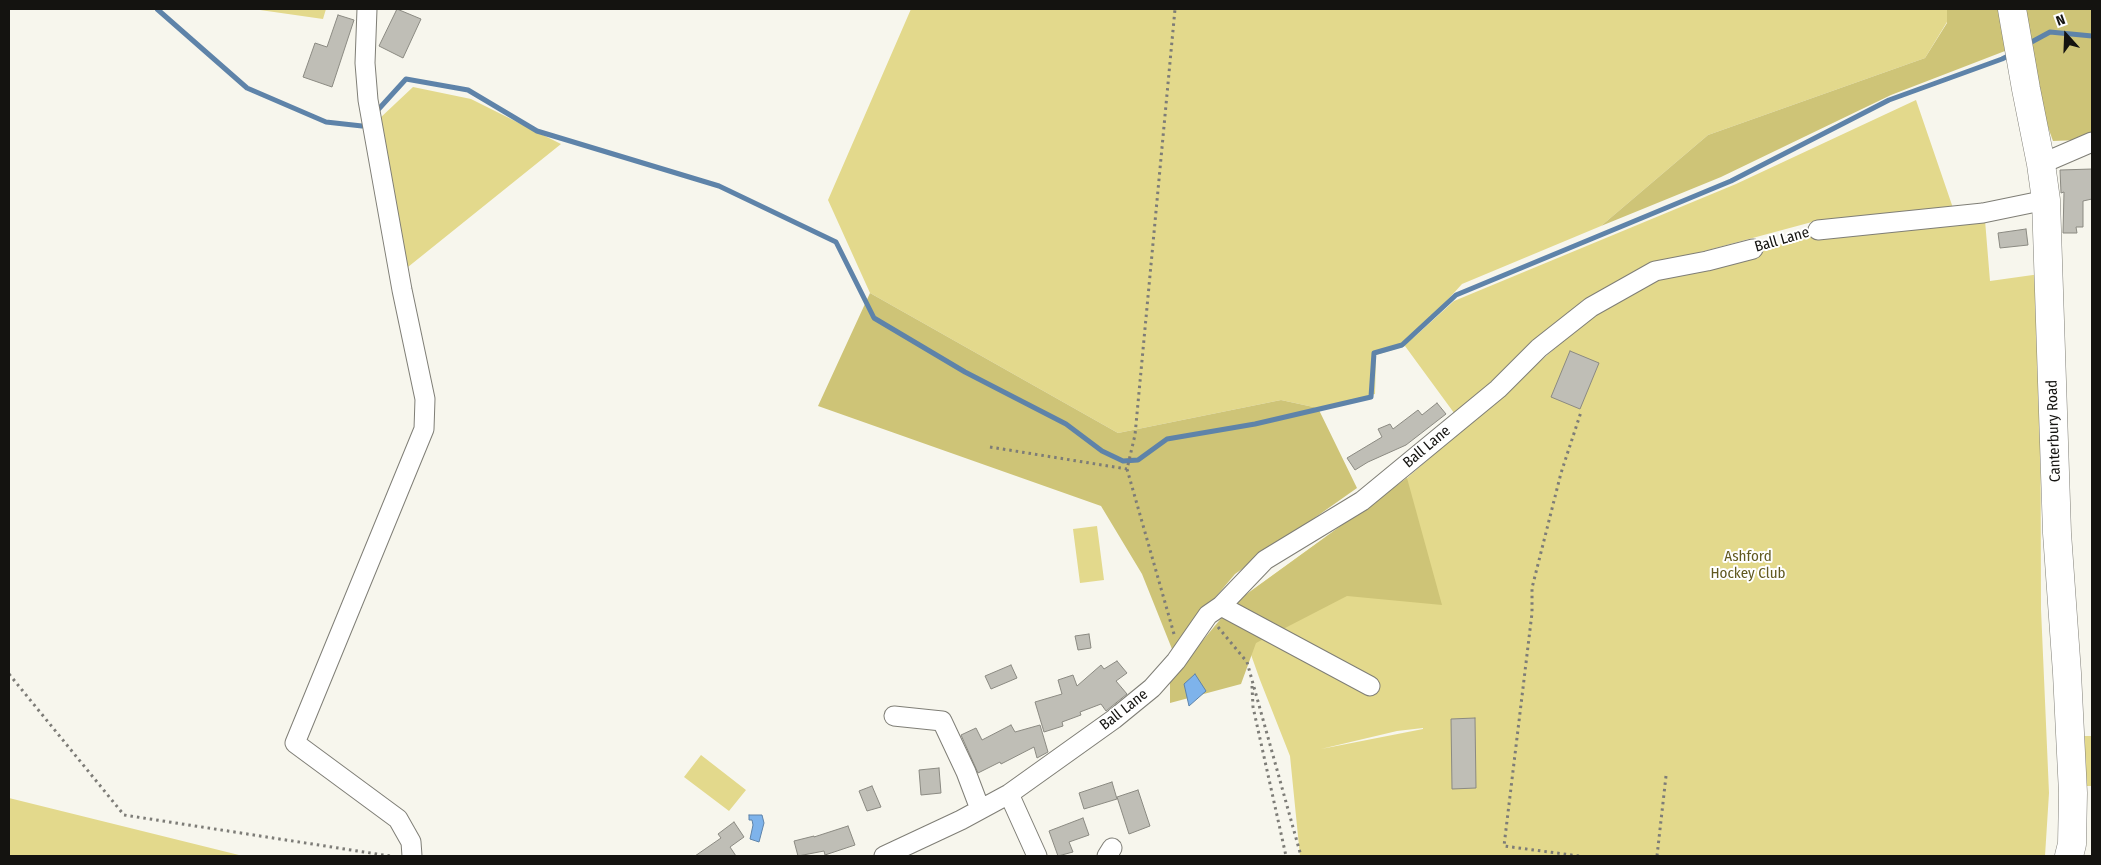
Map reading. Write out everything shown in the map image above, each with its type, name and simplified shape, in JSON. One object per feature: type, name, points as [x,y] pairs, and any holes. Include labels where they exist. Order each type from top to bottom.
[{"type":"highway","name":"Canterbury Road","points":[[2012,9],[2046,200],[2057,533],[2073,793],[2072,844],[2069,856]]},
{"type":"street","points":[[367,9],[365,63],[368,100],[402,290],[425,400],[424,429],[294,743],[398,819],[411,842],[412,856]]},
{"type":"street","points":[[2041,164],[2092,142]]},
{"type":"street","name":"Ball Lane","points":[[1818,230],[1983,213],[2046,200]]},
{"type":"street","name":"Ball Lane","points":[[884,856],[1009,794],[1114,719],[1152,688],[1215,611],[1265,560],[1362,502],[1498,389],[1539,348],[1590,307],[1655,271],[1707,261],[1753,249]]},
{"type":"street","points":[[1215,611],[1370,686]]},
{"type":"street","points":[[894,716],[942,720],[966,772],[980,809]]},
{"type":"street","points":[[1009,794],[1037,856]]},
{"type":"path","points":[[1175,9],[1136,425],[1128,468],[1180,654]]},
{"type":"path","name":"Ball Lane","points":[[1753,249],[1784,238],[1818,230]]},
{"type":"path","points":[[1579,856],[1504,846],[1532,612],[1532,588],[1561,473],[1581,412]]},
{"type":"path","points":[[990,447],[1128,468]]},
{"type":"path","points":[[1215,611],[1247,662],[1302,856]]},
{"type":"path","points":[[9,674],[124,815],[390,856]]},
{"type":"path","points":[[1252,681],[1252,707],[1286,856]]},
{"type":"path","points":[[1657,856],[1666,776]]},
{"type":"green space","points":[[253,9],[326,9],[323,19]]},
{"type":"green space","points":[[911,9],[1947,9],[1947,22],[1925,58],[1708,135],[1601,226],[1462,284],[1411,340],[1454,301],[1736,184],[1916,100],[1953,208],[1812,222],[1656,264],[1582,301],[1457,417],[1405,346],[1376,355],[1375,394],[1318,408],[1281,400],[1118,433],[870,293],[828,200]]},
{"type":"green space","points":[[413,87],[471,99],[561,144],[403,271],[379,119]]},
{"type":"green space","name":"Ashford Hockey Club","points":[[1985,220],[1990,281],[2040,274],[2041,609],[2049,793],[2045,856],[1300,856],[1290,756],[1233,604],[1407,478],[1585,322],[1653,280],[1810,236]],"holes":[[[1423,729],[1321,749],[1397,731]]]},
{"type":"green space","points":[[1097,526],[1104,580],[1080,583],[1073,529]]},
{"type":"green space","points":[[2082,736],[2092,736],[2092,786],[2084,786]]},
{"type":"green space","points":[[701,755],[746,790],[729,811],[684,777]]},
{"type":"green space","points":[[9,798],[243,856],[9,856]]},
{"type":"shaded area","points":[[1947,9],[2000,9],[2005,51],[1891,95],[1721,177],[1601,226],[1708,135],[1925,58],[1947,23]]},
{"type":"shaded area","points":[[2025,9],[2092,9],[2092,135],[2079,140],[2053,141],[2029,74]]},
{"type":"shaded area","points":[[870,293],[1118,433],[1281,400],[1318,408],[1357,488],[1235,574],[1172,649],[1142,574],[1101,506],[818,406]]},
{"type":"shaded area","points":[[1407,478],[1442,605],[1347,596],[1256,643],[1241,684],[1170,703],[1170,680],[1233,604]]},
{"type":"water","points":[[1195,674],[1206,691],[1189,706],[1184,684]]},
{"type":"water","points":[[749,815],[762,815],[764,823],[759,842],[750,839],[753,825],[752,820],[749,820]]},
{"type":"building","points":[[397,9],[421,19],[403,58],[379,46]]},
{"type":"building","points":[[338,15],[354,20],[332,87],[303,77],[315,43],[327,47]]},
{"type":"building","points":[[2092,169],[2092,199],[2083,201],[2083,227],[2076,227],[2077,233],[2063,233],[2064,192],[2061,193],[2060,170]]},
{"type":"building","points":[[2026,229],[2028,245],[2000,248],[1998,233]]},
{"type":"building","points":[[1570,351],[1599,363],[1580,409],[1551,397]]},
{"type":"building","points":[[1437,403],[1446,414],[1406,445],[1355,470],[1347,458],[1382,437],[1378,429],[1390,424],[1393,429],[1418,410],[1422,415]]},
{"type":"building","points":[[1089,634],[1091,648],[1078,650],[1075,636]]},
{"type":"building","points":[[1117,661],[1127,673],[1116,681],[1127,694],[1106,711],[1101,704],[1080,712],[1081,715],[1062,722],[1063,726],[1044,732],[1035,702],[1062,694],[1058,680],[1073,675],[1077,686],[1101,665],[1104,669]]},
{"type":"building","points":[[1011,665],[1017,678],[991,689],[985,676]]},
{"type":"building","points":[[1475,718],[1476,788],[1452,789],[1451,719]]},
{"type":"building","points":[[1011,725],[1015,732],[1040,725],[1048,752],[1037,758],[1034,747],[1001,764],[1000,762],[978,773],[961,735],[976,728],[982,740]]},
{"type":"building","points":[[939,768],[941,793],[921,795],[919,770]]},
{"type":"building","points":[[1112,782],[1117,799],[1084,809],[1079,793]]},
{"type":"building","points":[[872,786],[881,807],[867,811],[859,791]]},
{"type":"building","points":[[1138,790],[1150,826],[1129,834],[1117,797]]},
{"type":"building","points":[[1083,818],[1089,835],[1069,842],[1073,852],[1058,856],[1049,831]]},
{"type":"building","points":[[734,822],[744,837],[730,847],[736,856],[695,856],[721,838],[718,834]]},
{"type":"building","points":[[848,826],[855,845],[825,855],[824,851],[798,856],[794,841]]},
{"type":"waterway","points":[[157,9],[247,88],[326,122],[362,126]]},
{"type":"waterway","points":[[2026,45],[2050,32],[2092,36]]},
{"type":"waterway","points":[[376,112],[406,79],[468,90],[537,131],[719,186],[836,242],[874,318],[965,372],[1066,424],[1102,451],[1123,461],[1138,460],[1167,439],[1255,424],[1371,397],[1374,353],[1402,345],[1456,295],[1731,181],[1889,100],[2010,55]]}]
